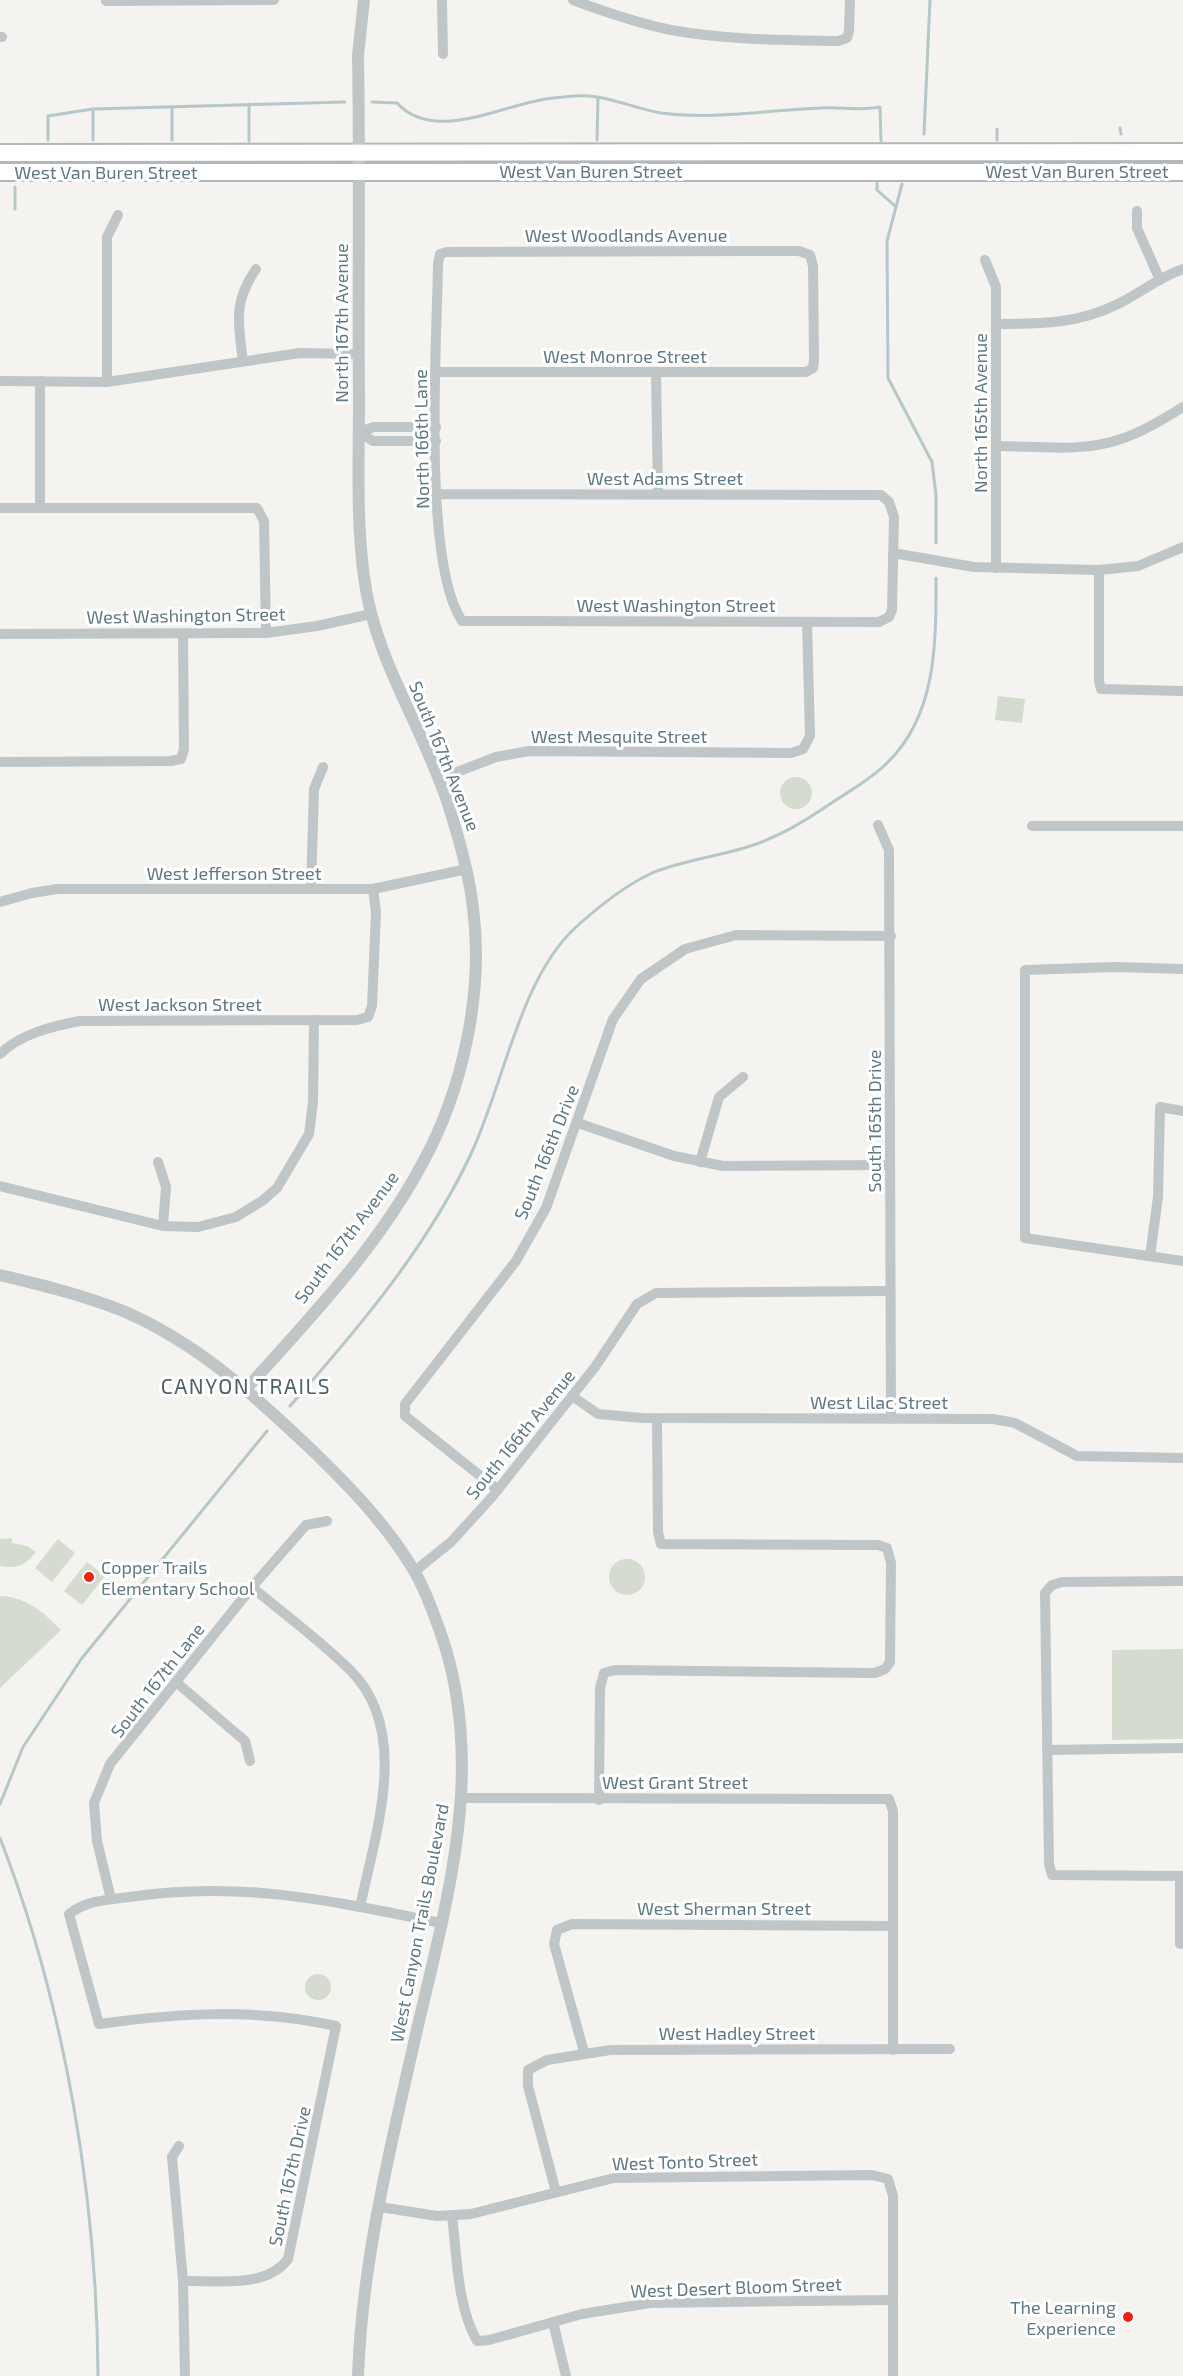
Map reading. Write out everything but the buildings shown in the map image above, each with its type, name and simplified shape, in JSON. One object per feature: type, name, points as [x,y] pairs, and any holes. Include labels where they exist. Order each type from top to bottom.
[{"type":"main road","points":[[879,171],[913,163],[965,162],[972,152]]},
{"type":"main road","name":"West Van Buren Street","points":[[0,153],[1183,152]]},
{"type":"main road","name":"West Van Buren Street","points":[[0,172],[1183,172]]},
{"type":"street","points":[[106,1],[274,0]]},
{"type":"street","name":"North 167th Avenue","points":[[364,0],[358,55],[360,533],[364,578],[380,645]]},
{"type":"street","points":[[442,0],[443,54]]},
{"type":"street","points":[[573,0],[618,16],[671,30],[750,39],[838,41],[847,38],[850,0]]},
{"type":"street","points":[[1137,211],[1137,228],[1160,280]]},
{"type":"street","points":[[107,382],[107,237],[118,215]]},
{"type":"street","name":"West Woodlands Avenue","points":[[440,254],[447,252],[799,251],[810,255],[813,266],[813,368]]},
{"type":"street","name":"North 166th Lane","points":[[440,254],[436,372],[439,536],[453,608],[462,621]]},
{"type":"street","name":"North 165th Avenue","points":[[985,260],[996,286],[996,568]]},
{"type":"street","points":[[243,361],[238,304],[246,283],[256,269]]},
{"type":"street","points":[[996,324],[1051,324],[1076,320],[1110,308],[1183,269]]},
{"type":"street","points":[[0,381],[107,382],[316,352],[358,354]]},
{"type":"street","name":"West Monroe Street","points":[[436,372],[806,372],[813,368]]},
{"type":"street","points":[[656,372],[658,494]]},
{"type":"street","points":[[40,381],[40,507]]},
{"type":"street","points":[[996,446],[1075,447],[1102,444],[1137,433],[1183,407]]},
{"type":"street","points":[[359,432],[374,427],[436,427]]},
{"type":"street","points":[[359,432],[373,441],[436,441]]},
{"type":"street","name":"West Adams Street","points":[[437,494],[882,495],[890,502],[894,517],[893,553]]},
{"type":"street","points":[[0,508],[257,508],[264,521],[266,633]]},
{"type":"street","points":[[893,553],[996,568],[1099,570],[1138,566],[1183,548]]},
{"type":"street","name":"West Washington Street","points":[[462,621],[879,622],[889,617],[892,610],[893,553]]},
{"type":"street","points":[[1099,570],[1099,681],[1101,689],[1183,691]]},
{"type":"street","name":"West Washington Street","points":[[0,634],[266,633],[317,627],[371,614]]},
{"type":"street","name":"West Mesquite Street","points":[[439,779],[495,757],[530,751],[791,753],[803,749],[810,736],[807,622]]},
{"type":"street","points":[[0,762],[171,761],[181,759],[184,749],[183,634]]},
{"type":"street","name":"South 167th Avenue","points":[[246,1389],[356,1260],[405,1193],[424,1161],[454,1087],[470,1017],[475,947],[474,911],[467,869],[439,779],[380,645]]},
{"type":"street","points":[[311,889],[314,789],[323,767]]},
{"type":"street","name":"South 165th Drive","points":[[878,825],[889,850],[891,936],[891,1419]]},
{"type":"street","points":[[1032,826],[1183,826]]},
{"type":"street","name":"West Jefferson Street","points":[[0,902],[32,892],[57,889],[373,889],[467,869]]},
{"type":"street","name":"West Jackson Street","points":[[0,1054],[7,1047],[51,1027],[81,1021],[357,1020],[368,1017],[372,1006],[376,912],[373,889]]},
{"type":"street","name":"South 166th Drive","points":[[498,1490],[405,1416],[405,1404],[516,1261],[546,1208],[613,1019],[641,979],[685,949],[736,935],[891,936]]},
{"type":"street","points":[[1183,969],[1115,967],[1025,970],[1025,1238],[1183,1261]]},
{"type":"street","points":[[0,1186],[162,1226],[198,1227],[236,1217],[262,1202],[277,1188],[309,1134],[313,1102],[314,1020]]},
{"type":"street","points":[[700,1162],[719,1097],[743,1077]]},
{"type":"street","points":[[1150,1256],[1158,1197],[1160,1107],[1183,1111]]},
{"type":"street","points":[[578,1123],[674,1156],[723,1166],[890,1165]]},
{"type":"street","points":[[158,1162],[166,1187],[162,1226]]},
{"type":"street","name":"West Canyon Trails Boulevard","points":[[0,1275],[91,1299],[125,1312],[185,1343],[246,1389],[356,1493],[415,1571],[447,1652],[464,1747],[459,1834],[369,2252],[363,2298],[358,2376]]},
{"type":"street","name":"South 166th Avenue","points":[[415,1571],[452,1542],[498,1490],[595,1367],[637,1304],[656,1293],[890,1291]]},
{"type":"street","name":"West Lilac Street","points":[[572,1396],[598,1414],[657,1419],[993,1419],[1015,1423],[1077,1456],[1183,1458]]},
{"type":"street","points":[[599,1800],[600,1688],[603,1673],[615,1670],[875,1672],[885,1669],[890,1662],[891,1563],[887,1548],[878,1545],[661,1544],[658,1532],[657,1419]]},
{"type":"street","name":"South 167th Lane","points":[[111,1899],[97,1841],[94,1803],[110,1764],[252,1587],[306,1525],[327,1521]]},
{"type":"street","points":[[1180,1944],[1181,1876],[1052,1875],[1048,1864],[1045,1593],[1052,1585],[1062,1582],[1183,1581]]},
{"type":"street","points":[[252,1587],[351,1671],[375,1711],[385,1752],[385,1785],[360,1907]]},
{"type":"street","points":[[176,1682],[245,1741],[250,1761]]},
{"type":"street","points":[[1047,1750],[1183,1749]]},
{"type":"street","name":"West Grant Street","points":[[462,1798],[888,1799],[893,1811],[892,1926]]},
{"type":"street","points":[[111,1899],[195,1890],[244,1890],[309,1896],[441,1923]]},
{"type":"street","name":"South 167th Drive","points":[[111,1899],[83,1903],[69,1914],[99,2024],[166,2015],[238,2013],[304,2019],[336,2026],[288,2259],[280,2270],[264,2278],[183,2281]]},
{"type":"street","name":"West Sherman Street","points":[[584,2052],[554,1944],[557,1930],[572,1924],[892,1926]]},
{"type":"street","points":[[892,1926],[893,2050]]},
{"type":"street","name":"West Hadley Street","points":[[556,2192],[528,2086],[528,2070],[547,2060],[584,2052],[610,2050],[950,2049]]},
{"type":"street","points":[[179,2146],[172,2157],[183,2281],[185,2376]]},
{"type":"street","name":"West Tonto Street","points":[[380,2207],[416,2214],[452,2216],[500,2209],[614,2178],[872,2175],[888,2179],[893,2196],[892,2300]]},
{"type":"street","name":"West Desert Bloom Street","points":[[452,2216],[462,2292],[472,2331],[477,2341],[489,2340],[553,2322],[650,2302],[892,2300]]},
{"type":"street","points":[[892,2300],[893,2376]]},
{"type":"street","points":[[553,2322],[566,2376]]},
{"type":"shaded area","points":[[998,696],[1025,699],[1022,723],[995,720]]},
{"type":"shaded area","points":[[796,777],[807,782],[812,793],[807,804],[796,809],[785,804],[780,793],[785,782]]},
{"type":"shaded area","points":[[12,1538],[12,1543],[27,1546],[36,1552],[21,1565],[0,1566],[0,1539]]},
{"type":"shaded area","points":[[58,1539],[75,1553],[52,1582],[35,1568]]},
{"type":"shaded area","points":[[627,1559],[640,1564],[645,1577],[640,1590],[627,1595],[614,1590],[609,1577],[614,1564]]},
{"type":"shaded area","points":[[87,1562],[105,1576],[82,1605],[64,1591]]},
{"type":"shaded area","points":[[0,1596],[26,1602],[61,1630],[0,1688]]},
{"type":"shaded area","points":[[1183,1649],[1183,1739],[1112,1740],[1112,1650]]},
{"type":"shaded area","points":[[318,1974],[327,1978],[331,1987],[327,1996],[318,2000],[309,1996],[305,1987],[309,1978]]},
{"type":"waterway","points":[[924,134],[930,0]]},
{"type":"waterway","points":[[372,102],[397,103],[413,115],[431,120],[451,121],[472,118],[535,101],[581,96],[599,97],[661,113],[681,115],[880,107],[881,141]]},
{"type":"waterway","points":[[597,140],[598,98]]},
{"type":"waterway","points":[[48,140],[48,116],[93,109],[345,102]]},
{"type":"waterway","points":[[249,104],[249,141]]},
{"type":"waterway","points":[[172,107],[172,140]]},
{"type":"waterway","points":[[93,109],[93,140]]},
{"type":"waterway","points":[[1120,128],[1121,134]]},
{"type":"waterway","points":[[997,129],[997,140]]},
{"type":"waterway","points":[[877,183],[877,190],[895,206]]},
{"type":"waterway","points":[[902,184],[887,241],[888,378],[932,462],[936,495],[936,543]]},
{"type":"waterway","points":[[15,187],[15,209]]},
{"type":"waterway","points":[[290,1406],[365,1318],[433,1224],[482,1129],[526,1005],[556,950],[575,928],[612,897],[652,873],[674,865],[744,848],[791,828],[869,779],[904,743],[925,700],[930,676],[934,652],[936,578]]},
{"type":"waterway","points":[[0,1804],[23,1747],[82,1658],[267,1431]]},
{"type":"waterway","points":[[0,1838],[43,1967],[73,2102],[84,2171],[91,2240],[98,2376]]},
{"type":"place","name":"Copper Trails Elementary School","points":[[89,1577]]},
{"type":"place","name":"The Learning Experience","points":[[1128,2317]]},
{"type":"district","name":"CANYON TRAILS","points":[[246,1385]]}]
